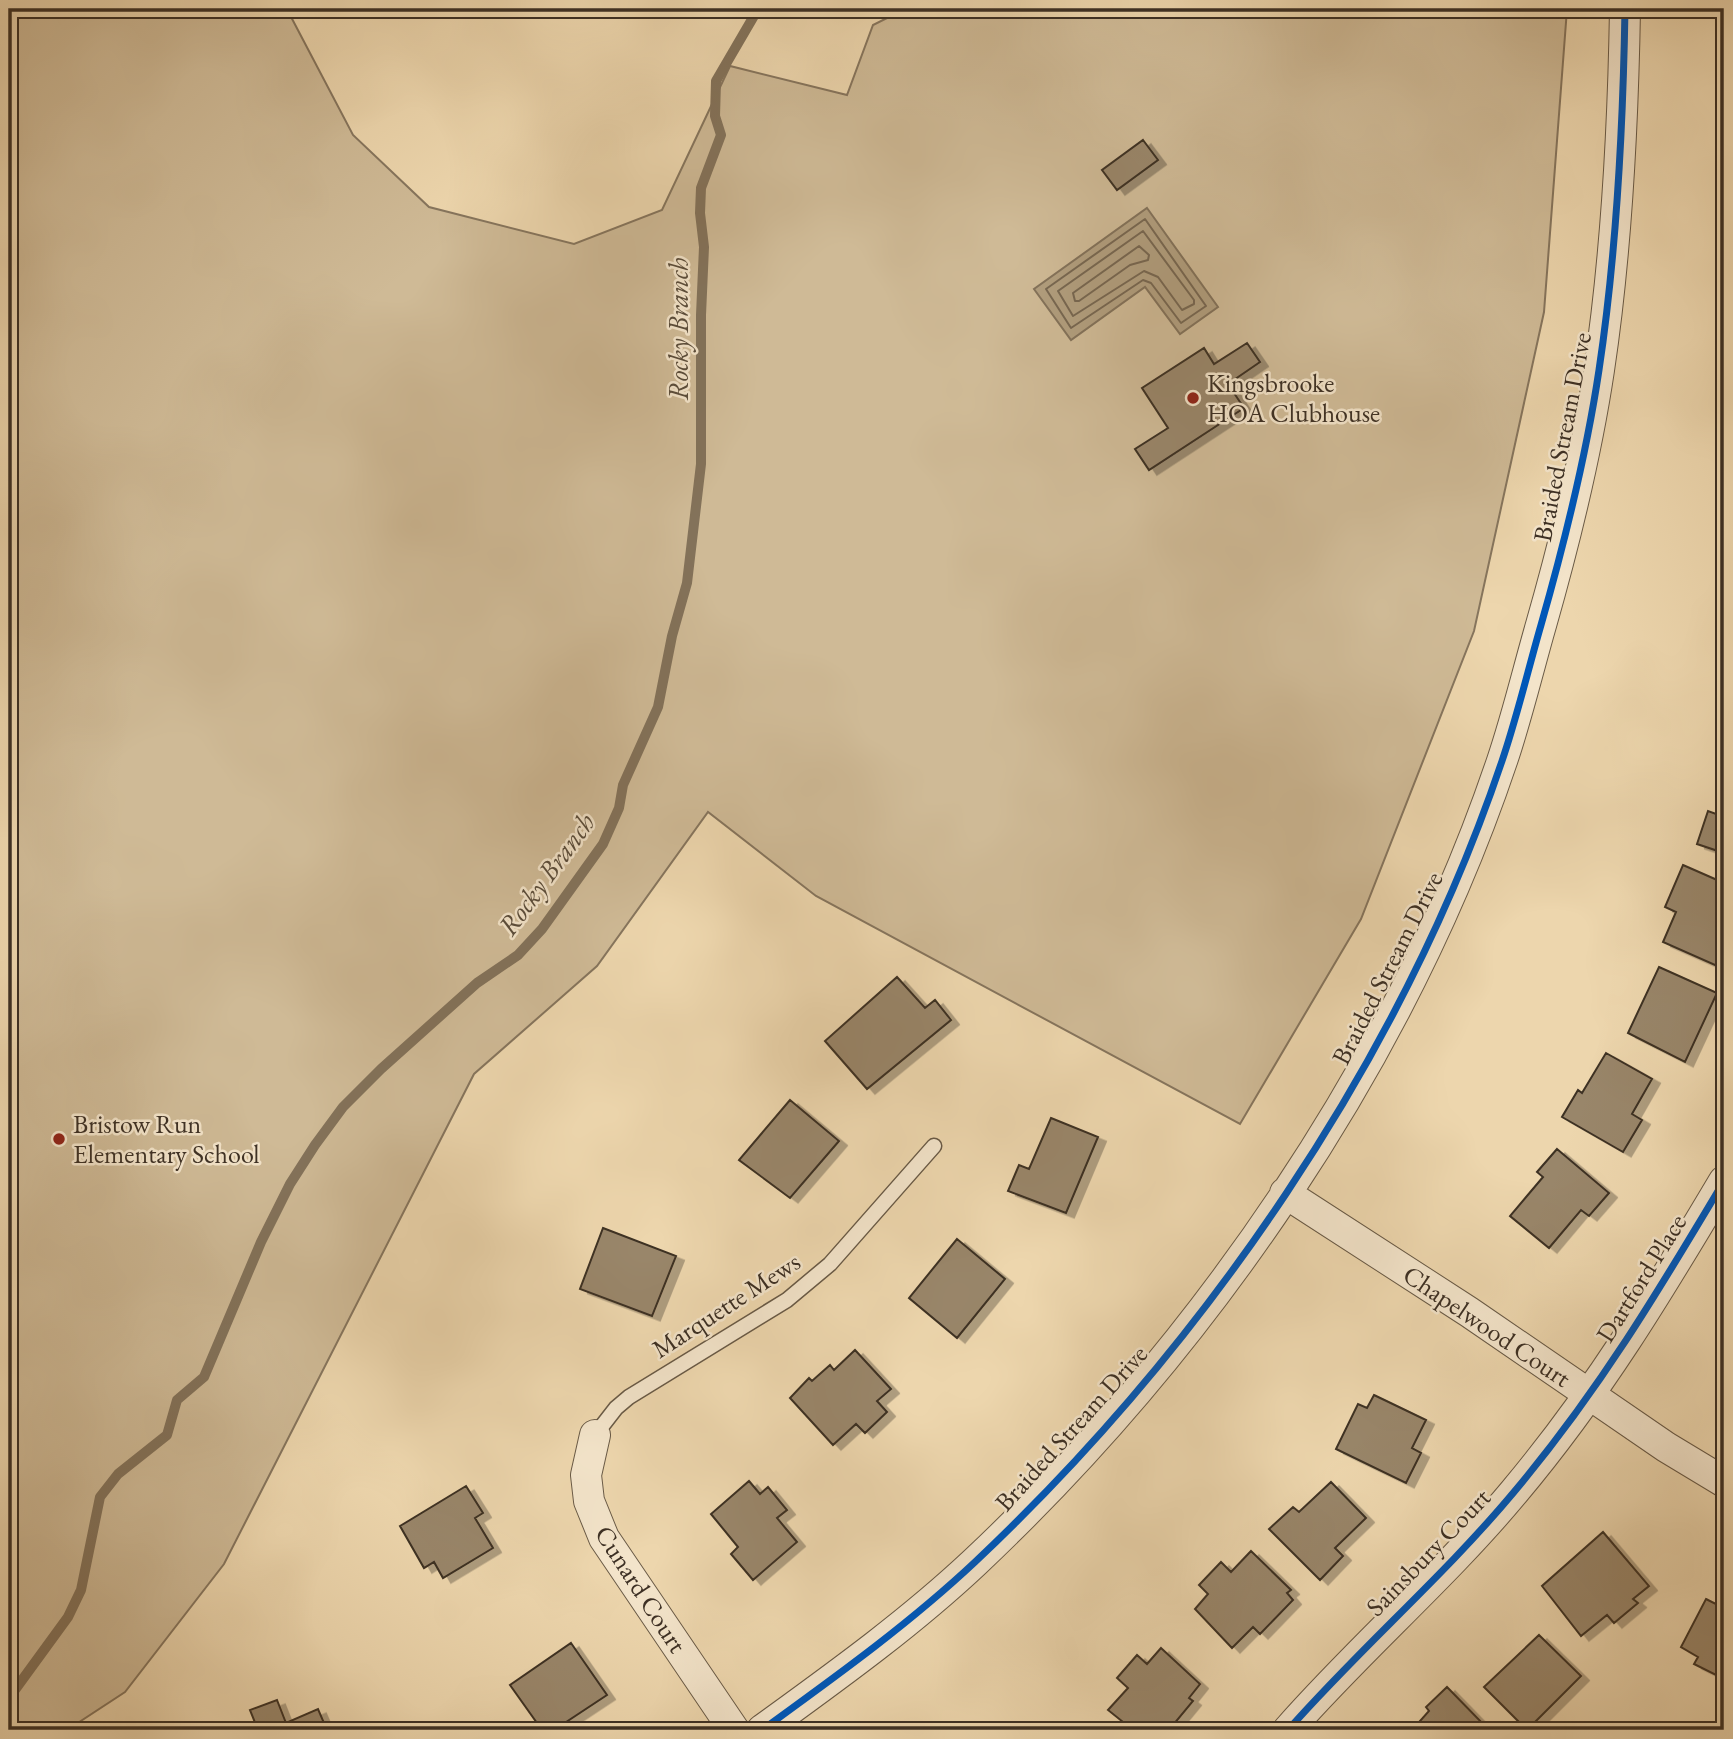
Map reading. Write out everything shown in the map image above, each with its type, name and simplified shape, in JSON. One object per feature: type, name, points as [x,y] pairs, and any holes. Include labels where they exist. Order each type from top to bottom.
[{"type":"street","name":"Braided Stream Drive","points":[[762,1730],[864,1655],[972,1564],[1065,1472],[1152,1373],[1232,1269],[1285,1193],[1344,1099],[1405,990],[1457,877],[1506,748],[1570,523],[1598,373],[1615,235],[1623,120],[1625,9]]},
{"type":"street","name":"Dartford Place","points":[[1591,1396],[1641,1321],[1724,1181]]},
{"type":"street","name":"Chapelwood Court","points":[[1285,1193],[1724,1482]]},
{"type":"street","name":"Sainsbury Court","points":[[1288,1730],[1512,1494],[1591,1396]]},
{"type":"street","name":"Cunard Court","points":[[595,1435],[586,1475],[589,1501],[604,1538],[734,1730]]},
{"type":"lane","name":"Marquette Mews","points":[[595,1435],[615,1408],[629,1397],[787,1300],[830,1265],[934,1146]]},
{"type":"shaded area","points":[[28,9],[255,9],[290,15],[353,135],[429,207],[574,244],[662,210],[730,66],[847,95],[873,25],[905,9],[1567,9],[1544,312],[1474,631],[1361,919],[1240,1124],[816,896],[708,812],[597,966],[474,1074],[224,1564],[125,1692],[67,1730],[9,1730],[9,12]]},
{"type":"water","points":[[1147,208],[1218,307],[1180,334],[1145,287],[1071,340],[1034,289]]},
{"type":"building","points":[[1143,140],[1158,160],[1117,190],[1102,170]]},
{"type":"building","name":"Kingsbrooke HOA Clubhouse","points":[[1247,343],[1260,362],[1228,384],[1244,408],[1149,470],[1135,449],[1168,428],[1142,388],[1204,348],[1214,364]]},
{"type":"building","points":[[1724,790],[1724,853],[1697,844],[1708,811],[1716,814]]},
{"type":"building","points":[[1683,865],[1724,883],[1724,969],[1663,942],[1676,912],[1665,907]]},
{"type":"building","points":[[1659,967],[1717,993],[1685,1062],[1628,1033]]},
{"type":"building","points":[[897,977],[925,1008],[935,1000],[951,1020],[867,1089],[825,1041]]},
{"type":"building","points":[[1606,1053],[1652,1079],[1632,1114],[1642,1120],[1623,1152],[1562,1117],[1578,1090],[1582,1093]]},
{"type":"building","points":[[790,1100],[839,1141],[790,1198],[739,1160]]},
{"type":"building","points":[[1051,1118],[1098,1137],[1066,1213],[1008,1191],[1019,1165],[1029,1169]]},
{"type":"building","points":[[1557,1149],[1609,1193],[1589,1216],[1581,1210],[1549,1248],[1510,1216],[1543,1177],[1537,1172]]},
{"type":"building","points":[[603,1228],[676,1256],[652,1316],[580,1289]]},
{"type":"building","points":[[957,1239],[1005,1279],[957,1338],[909,1298]]},
{"type":"building","points":[[855,1350],[891,1389],[877,1401],[887,1412],[865,1433],[856,1424],[833,1445],[790,1398],[809,1378],[812,1381],[830,1365],[834,1370]]},
{"type":"building","points":[[1374,1395],[1426,1420],[1412,1448],[1421,1453],[1406,1483],[1336,1449],[1358,1404],[1367,1408]]},
{"type":"building","points":[[749,1481],[760,1494],[768,1487],[787,1510],[777,1518],[797,1542],[753,1580],[731,1554],[738,1547],[711,1514]]},
{"type":"building","points":[[1331,1482],[1366,1518],[1335,1548],[1343,1556],[1320,1580],[1269,1529],[1293,1507],[1299,1512]]},
{"type":"building","points":[[466,1486],[483,1513],[475,1518],[493,1548],[443,1578],[434,1562],[424,1568],[400,1526]]},
{"type":"building","points":[[1603,1532],[1649,1586],[1633,1599],[1638,1603],[1614,1623],[1607,1615],[1581,1636],[1542,1586]]},
{"type":"building","points":[[1251,1551],[1291,1590],[1287,1593],[1293,1600],[1260,1634],[1253,1627],[1232,1648],[1195,1609],[1208,1594],[1199,1585],[1221,1562],[1231,1572]]},
{"type":"building","points":[[1706,1599],[1724,1608],[1724,1679],[1694,1664],[1698,1657],[1681,1647]]},
{"type":"building","points":[[1539,1635],[1581,1676],[1527,1730],[1484,1687]]},
{"type":"building","points":[[571,1643],[607,1695],[554,1730],[542,1730],[510,1685]]},
{"type":"building","points":[[1161,1648],[1200,1684],[1189,1698],[1193,1701],[1173,1725],[1177,1730],[1133,1730],[1108,1710],[1128,1688],[1117,1678],[1137,1655],[1147,1664]]},
{"type":"building","points":[[1447,1687],[1489,1730],[1412,1730],[1429,1711],[1426,1707]]},
{"type":"building","points":[[277,1700],[286,1723],[318,1709],[327,1730],[258,1730],[250,1710]]},
{"type":"waterway","name":"Rocky Branch","points":[[9,1698],[68,1617],[81,1590],[100,1497],[118,1474],[167,1435],[177,1400],[204,1377],[261,1242],[290,1184],[315,1145],[343,1107],[381,1069],[477,983],[518,955],[542,929],[603,844],[619,808],[623,785],[658,707],[672,636],[687,583],[701,464],[704,247],[700,213],[701,188],[721,135],[715,116],[716,81],[758,9]]},
{"type":"cycle path","points":[[762,1730],[871,1649],[950,1585],[1059,1478],[1140,1388],[1216,1293],[1287,1193],[1351,1089],[1409,982],[1460,873],[1502,761],[1558,562],[1581,467],[1599,370],[1615,235],[1625,9]]},
{"type":"cycle path","points":[[1288,1730],[1459,1553],[1514,1492],[1573,1417],[1626,1341],[1724,1181]]},
{"type":"place","name":"Kingsbrooke HOA Clubhouse","points":[[1193,398]]},
{"type":"place","name":"Bristow Run Elementary School","points":[[59,1139]]}]
